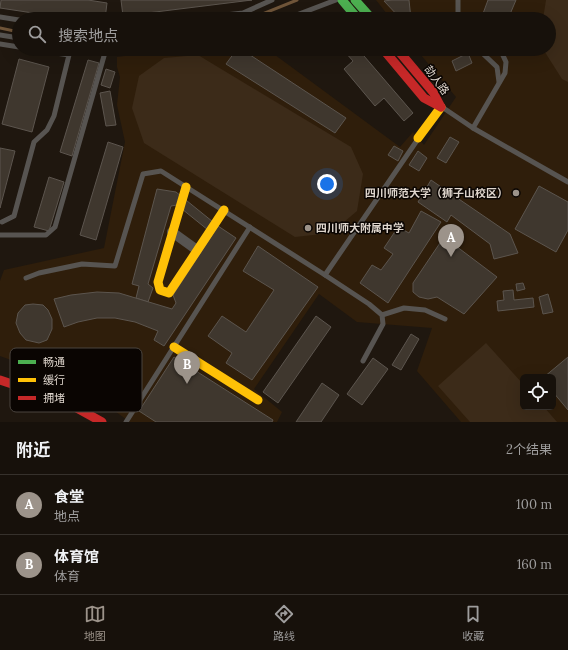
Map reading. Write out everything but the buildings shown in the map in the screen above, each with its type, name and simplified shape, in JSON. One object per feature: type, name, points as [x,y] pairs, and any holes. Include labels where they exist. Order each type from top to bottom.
[{"type":"street","points":[[342,0],[352,12]]},
{"type":"street","points":[[356,0],[366,12]]},
{"type":"street","points":[[389,56],[424,98],[441,107],[418,138]]},
{"type":"street","name":"劼人路","points":[[403,56],[433,92],[441,107]]},
{"type":"street","points":[[186,187],[158,282],[160,290],[169,293],[224,210]]},
{"type":"street","points":[[172,232],[197,250]]},
{"type":"street","points":[[174,347],[258,400]]},
{"type":"street","points":[[0,380],[10,383]]},
{"type":"street","points":[[84,412],[102,422]]},
{"type":"lane","points":[[242,12],[272,0]]},
{"type":"lane","points":[[304,12],[336,0]]},
{"type":"lane","points":[[458,0],[458,12]]},
{"type":"lane","points":[[0,17],[12,19]]},
{"type":"lane","points":[[0,35],[12,37]]},
{"type":"lane","points":[[0,44],[12,46]]},
{"type":"lane","points":[[2,222],[14,216],[34,142],[48,130],[54,116],[69,56]]},
{"type":"lane","points":[[0,236],[46,235],[55,228],[104,56]]},
{"type":"lane","points":[[485,56],[497,67],[499,83]]},
{"type":"lane","points":[[473,128],[506,73],[506,62],[503,56]]},
{"type":"lane","points":[[441,107],[473,128],[568,182]]},
{"type":"lane","points":[[325,275],[418,138]]},
{"type":"lane","points":[[26,278],[39,273],[82,264],[115,266],[143,174],[160,171],[325,275],[369,304],[382,315],[383,324],[363,361]]},
{"type":"lane","points":[[142,397],[250,227]]},
{"type":"lane","points":[[382,315],[404,308],[425,310],[445,319]]},
{"type":"lane","points":[[126,422],[132,412]]},
{"type":"shaded area","name":"四川师大附属中学","points":[[376,0],[568,0],[568,422],[461,422],[417,371],[432,328],[357,322],[319,294],[254,389],[282,412],[277,422],[130,422],[116,412],[142,412],[142,348],[10,348],[10,360],[0,356],[0,281],[4,270],[104,248],[125,142],[117,105],[120,77],[117,67],[117,57],[276,56],[400,147],[413,132],[424,145],[456,97],[422,56],[556,56],[556,12],[385,12]]},
{"type":"shaded area","points":[[546,0],[568,0],[568,82],[562,79],[547,56],[556,56],[556,12],[544,12]]},
{"type":"shaded area","points":[[200,56],[351,147],[363,174],[357,211],[331,233],[295,237],[144,143],[132,108],[139,76],[164,58]]},
{"type":"shaded area","points":[[486,343],[520,381],[520,410],[547,410],[557,422],[470,422],[438,386]]},
{"type":"waterway","points":[[267,12],[297,0]]},
{"type":"waterway","points":[[0,28],[12,31]]},
{"type":"traffic: fast","points":[[342,0],[352,12]]},
{"type":"traffic: fast","points":[[355,0],[366,12]]},
{"type":"traffic: slow","points":[[418,138],[441,107]]},
{"type":"traffic: slow","points":[[186,187],[158,282],[160,290],[169,293],[224,210]]},
{"type":"traffic: slow","points":[[174,347],[258,400]]},
{"type":"traffic: jam","points":[[389,56],[424,98],[441,107]]},
{"type":"traffic: jam","points":[[403,56],[433,92],[441,107]]},
{"type":"traffic: jam","points":[[0,380],[10,383]]},
{"type":"traffic: jam","points":[[84,412],[102,422]]},
{"type":"place","name":"四川师范大学（狮子山校区）","points":[[516,193]]},
{"type":"place","name":"四川师大附属中学","points":[[308,228]]},
{"type":"place","name":"食堂","points":[[451,257]]},
{"type":"place","name":"体育馆","points":[[187,384]]}]
